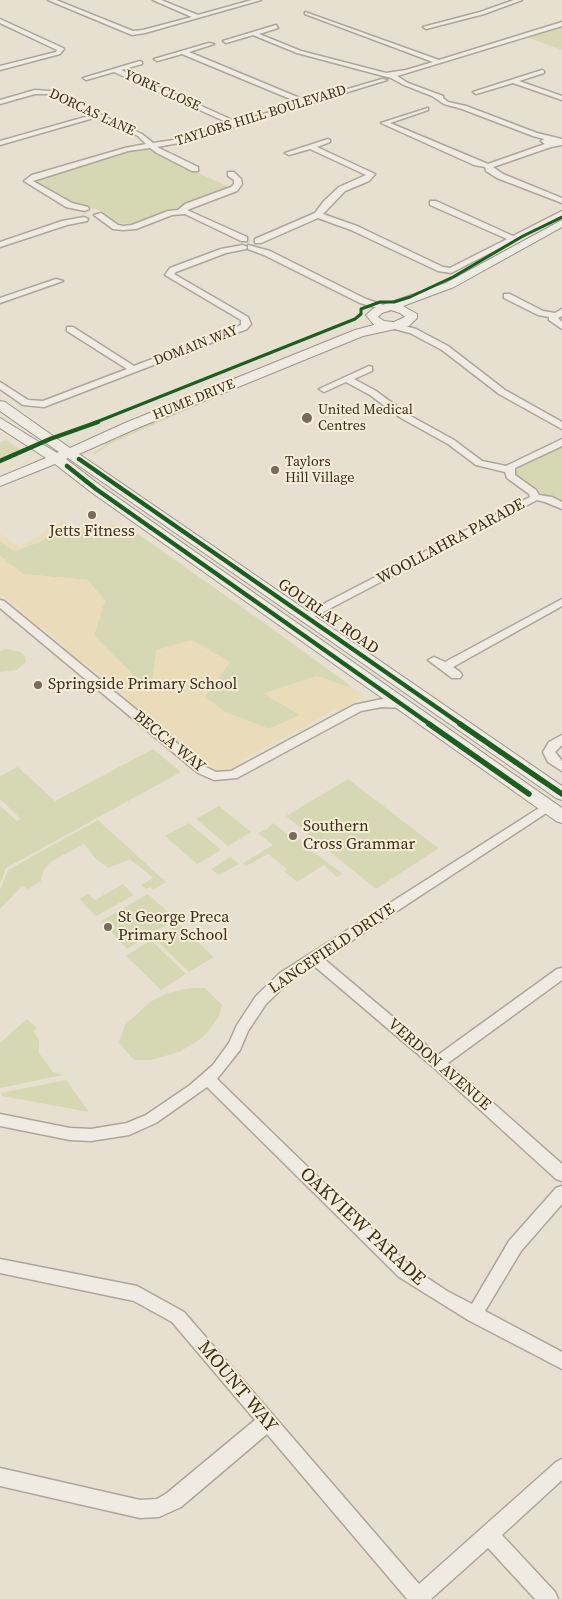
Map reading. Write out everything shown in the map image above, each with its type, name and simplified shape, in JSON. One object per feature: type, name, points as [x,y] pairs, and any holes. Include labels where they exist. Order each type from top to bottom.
[{"type":"street","points":[[51,0],[132,33],[258,0]]},
{"type":"street","points":[[156,0],[198,17]]},
{"type":"street","points":[[426,27],[482,13],[519,0]]},
{"type":"street","points":[[307,13],[438,62]]},
{"type":"street","points":[[0,21],[62,49],[61,51],[0,68]]},
{"type":"street","name":"TAYLORS HILL BOULEVARD","points":[[107,222],[96,211],[69,205],[28,181],[35,177],[127,149],[182,141],[562,24]]},
{"type":"street","points":[[226,41],[276,27]]},
{"type":"street","points":[[0,32],[15,28]]},
{"type":"street","points":[[252,34],[299,52],[370,71],[435,96],[446,103],[464,107],[556,142]]},
{"type":"street","points":[[157,59],[211,44]]},
{"type":"street","points":[[183,52],[305,103]]},
{"type":"street","name":"YORK CLOSE","points":[[86,78],[140,64]]},
{"type":"street","name":"YORK CLOSE","points":[[115,70],[236,124]]},
{"type":"street","points":[[476,92],[542,72]]},
{"type":"street","points":[[513,80],[562,98]]},
{"type":"street","name":"DORCAS LANE","points":[[0,102],[44,91],[140,135],[159,152],[196,169]]},
{"type":"street","points":[[426,109],[384,123],[476,163],[489,166],[556,142]]},
{"type":"street","points":[[0,143],[98,115]]},
{"type":"street","points":[[289,153],[328,141]]},
{"type":"street","points":[[310,146],[371,174],[366,179],[342,189],[327,203],[318,215],[354,228],[441,269],[451,271],[562,213]]},
{"type":"street","points":[[489,166],[489,169],[500,176],[562,201]]},
{"type":"street","points":[[181,211],[188,206],[234,189],[238,184],[237,179],[231,174]]},
{"type":"street","points":[[433,203],[512,238]]},
{"type":"street","name":"TAYLORS HILL BOULEVARD","points":[[69,205],[74,213]]},
{"type":"street","points":[[1,243],[85,209]]},
{"type":"street","points":[[74,213],[75,217],[107,222],[123,228],[133,227],[171,213],[181,211],[190,213],[363,301],[404,310],[418,326],[460,348],[516,392],[562,417]]},
{"type":"street","points":[[1,243],[98,215]]},
{"type":"street","name":"DOMAIN WAY","points":[[0,385],[26,403],[44,404],[247,324],[246,319],[169,275],[173,270],[270,235],[318,215]]},
{"type":"street","points":[[389,308],[450,285],[562,223]]},
{"type":"street","points":[[412,317],[423,307],[480,281],[562,234]]},
{"type":"street","points":[[0,301],[58,281]]},
{"type":"street","points":[[508,296],[541,313],[558,314]]},
{"type":"street","points":[[363,301],[372,316],[380,324],[413,330],[446,348],[502,392],[562,426]]},
{"type":"street","name":"HUME DRIVE","points":[[0,482],[56,452],[356,327],[378,310],[389,308]]},
{"type":"street","points":[[558,314],[552,318],[553,321],[562,326]]},
{"type":"street","name":"HUME DRIVE","points":[[0,472],[358,334],[405,324],[412,317]]},
{"type":"street","points":[[70,329],[134,370]]},
{"type":"street","points":[[324,389],[370,369]]},
{"type":"street","points":[[347,379],[381,398],[404,416],[451,442],[479,463],[509,470],[513,464],[561,441]]},
{"type":"street","name":"GOURLAY ROAD","points":[[0,405],[56,452],[373,684],[562,817]]},
{"type":"street","name":"GOURLAY ROAD","points":[[0,422],[56,452],[306,617],[562,795]]},
{"type":"street","name":"WOOLLAHRA PARADE","points":[[306,617],[535,497],[533,492],[510,476],[509,470]]},
{"type":"street","points":[[535,497],[562,506]]},
{"type":"street","points":[[445,667],[562,602]]},
{"type":"street","name":"BECCA WAY","points":[[0,603],[202,770],[214,776],[233,776],[358,708],[371,696],[373,684]]},
{"type":"street","points":[[434,660],[456,675]]},
{"type":"street","name":"BECCA WAY","points":[[358,708],[382,702],[402,704]]},
{"type":"street","points":[[562,739],[553,745],[549,752],[552,759],[562,767]]},
{"type":"street","points":[[547,807],[562,795]]},
{"type":"street","name":"LANCEFIELD DRIVE","points":[[0,1120],[70,1134],[91,1135],[110,1134],[129,1129],[151,1119],[208,1079],[226,1059],[261,1000],[285,977],[547,807]]},
{"type":"street","name":"VERDON AVENUE","points":[[314,958],[438,1063],[562,1174]]},
{"type":"street","points":[[438,1063],[562,973]]},
{"type":"street","name":"OAKVIEW PARADE","points":[[208,1079],[405,1272],[440,1296],[562,1361]]},
{"type":"street","points":[[474,1315],[515,1246],[562,1193]]},
{"type":"street","name":"MOUNT WAY","points":[[0,1266],[137,1294],[178,1317],[417,1598]]},
{"type":"street","points":[[0,1477],[140,1509],[159,1508],[174,1500],[267,1422]]},
{"type":"street","points":[[417,1598],[562,1468]]},
{"type":"street","points":[[488,1534],[548,1599]]},
{"type":"green space","points":[[562,26],[562,50],[526,37]]},
{"type":"green space","points":[[144,148],[229,187],[225,191],[132,224],[114,223],[104,218],[102,211],[77,204],[37,185],[34,181],[41,177],[130,150]]},
{"type":"green space","points":[[208,389],[221,395],[114,442],[93,455],[94,452],[105,446],[104,443],[137,429],[169,405]]},
{"type":"green space","points":[[6,440],[19,449],[18,452],[0,460],[0,442]]},
{"type":"green space","points":[[562,440],[562,508],[535,497],[510,476],[510,467]]},
{"type":"green space","points":[[63,526],[78,532],[114,528],[137,533],[267,625],[347,683],[351,688],[317,676],[265,693],[300,715],[269,729],[225,712],[205,697],[152,686],[133,675],[94,635],[105,601],[88,580],[23,574],[0,556],[0,541],[14,551],[40,542]]},
{"type":"green space","points":[[6,649],[21,652],[25,656],[26,662],[17,670],[0,672],[0,651]]},
{"type":"green space","points":[[153,749],[181,772],[6,868],[0,884],[0,806],[17,821],[21,819],[0,799],[0,776],[18,767],[55,801]]},
{"type":"green space","points":[[348,779],[439,848],[376,889],[286,816]]},
{"type":"green space","points":[[219,806],[251,832],[228,846],[196,819]]},
{"type":"green space","points":[[98,820],[166,882],[153,890],[150,887],[146,889],[141,885],[153,878],[130,859],[108,868],[95,858],[84,844],[52,861],[43,871],[41,881],[28,889],[22,886],[0,909],[0,890],[8,870]]},
{"type":"green space","points":[[189,823],[221,850],[197,864],[165,836]]},
{"type":"green space","points":[[273,823],[287,834],[290,832],[343,874],[337,877],[324,865],[297,882],[284,871],[287,869],[268,854],[246,866],[243,863],[273,845],[258,833],[266,830]]},
{"type":"green space","points":[[230,857],[239,864],[219,875],[211,869]]},
{"type":"green space","points":[[123,884],[134,895],[96,916],[79,899],[88,894],[95,900]]},
{"type":"green space","points":[[148,894],[176,919],[127,949],[101,921]]},
{"type":"green space","points":[[178,924],[214,957],[189,972],[154,938]]},
{"type":"green space","points":[[151,940],[186,974],[161,990],[126,956]]},
{"type":"green space","points":[[190,988],[205,988],[222,1005],[219,1016],[209,1031],[198,1041],[179,1052],[151,1060],[134,1060],[119,1043],[125,1025],[150,1002],[168,993]]},
{"type":"green space","points":[[27,1019],[37,1028],[33,1031],[39,1040],[39,1053],[53,1072],[63,1075],[0,1088],[0,1043]]},
{"type":"green space","points":[[66,1080],[89,1112],[2,1096],[1,1093]]},
{"type":"sand","points":[[61,521],[80,528],[123,523],[114,528],[78,532],[63,526],[40,542],[14,551],[0,541],[0,534],[20,547]]},
{"type":"sand","points":[[0,556],[23,574],[88,580],[105,601],[94,635],[133,675],[151,686],[156,650],[192,640],[230,662],[205,697],[225,712],[269,729],[300,715],[264,694],[317,676],[351,688],[365,696],[338,711],[335,709],[300,729],[302,731],[299,733],[296,731],[239,762],[242,765],[231,771],[226,773],[216,772],[208,768],[211,766],[181,741],[177,743],[121,697],[124,695],[84,662],[81,663],[63,649],[66,647],[41,627],[38,628],[24,617],[27,615],[14,604],[10,606],[8,604],[11,602],[0,594]]},
{"type":"cycle path","points":[[0,461],[50,439],[128,411],[355,319],[361,314],[361,309],[380,302],[394,302],[410,297],[453,277],[523,236],[562,217]]},
{"type":"cycle path","points":[[79,459],[562,794]]},
{"type":"cycle path","points":[[67,466],[96,489],[529,794]]},
{"type":"place","name":"United Medical Centres","points":[[307,418]]},
{"type":"place","name":"Taylors Hill Village","points":[[275,470]]},
{"type":"place","name":"Jetts Fitness","points":[[92,515]]},
{"type":"place","name":"Springside Primary School","points":[[38,685]]},
{"type":"place","name":"Southern Cross Grammar","points":[[293,836]]},
{"type":"place","name":"St George Preca Primary School","points":[[108,927]]}]
